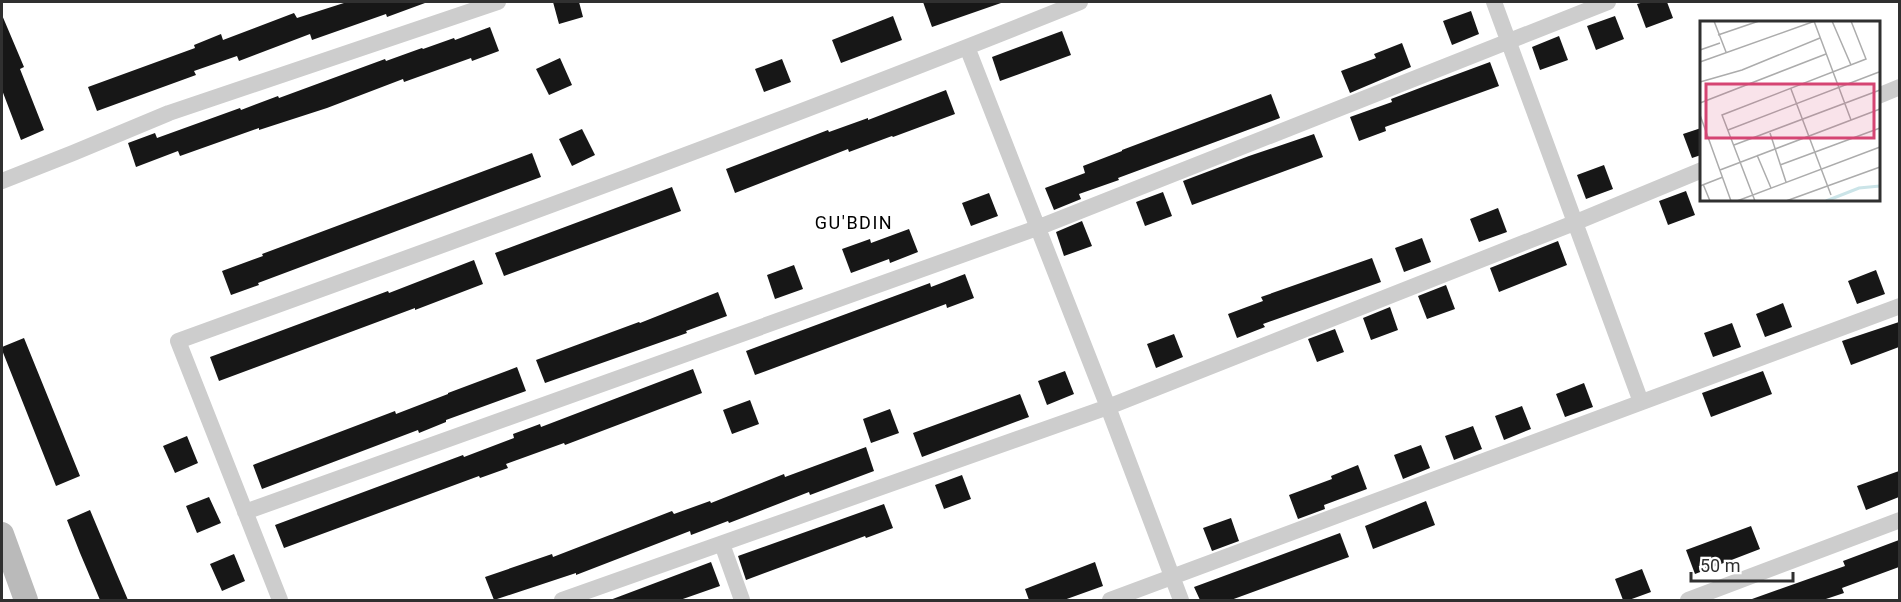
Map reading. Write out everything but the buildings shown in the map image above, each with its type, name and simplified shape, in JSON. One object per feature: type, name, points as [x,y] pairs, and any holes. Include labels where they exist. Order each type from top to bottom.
[{"type":"street","points":[[2,181],[170,112],[498,2]]},
{"type":"street","points":[[280,600],[178,341],[568,200],[1080,2]]},
{"type":"street","points":[[1494,2],[1641,402]]},
{"type":"street","points":[[244,512],[1037,228],[1608,2]]},
{"type":"street","points":[[967,47],[1181,600]]},
{"type":"street","points":[[1880,95],[1899,87]]},
{"type":"street","points":[[562,600],[1108,407],[1574,223],[1700,170]]},
{"type":"street","points":[[1110,600],[1899,306]]},
{"type":"street","points":[[1688,600],[1899,520]]},
{"type":"street","points":[[2,534],[26,600]]},
{"type":"street","points":[[722,544],[742,600]]},
{"type":"district","name":"GU'BDIN","points":[[854,222]]}]
